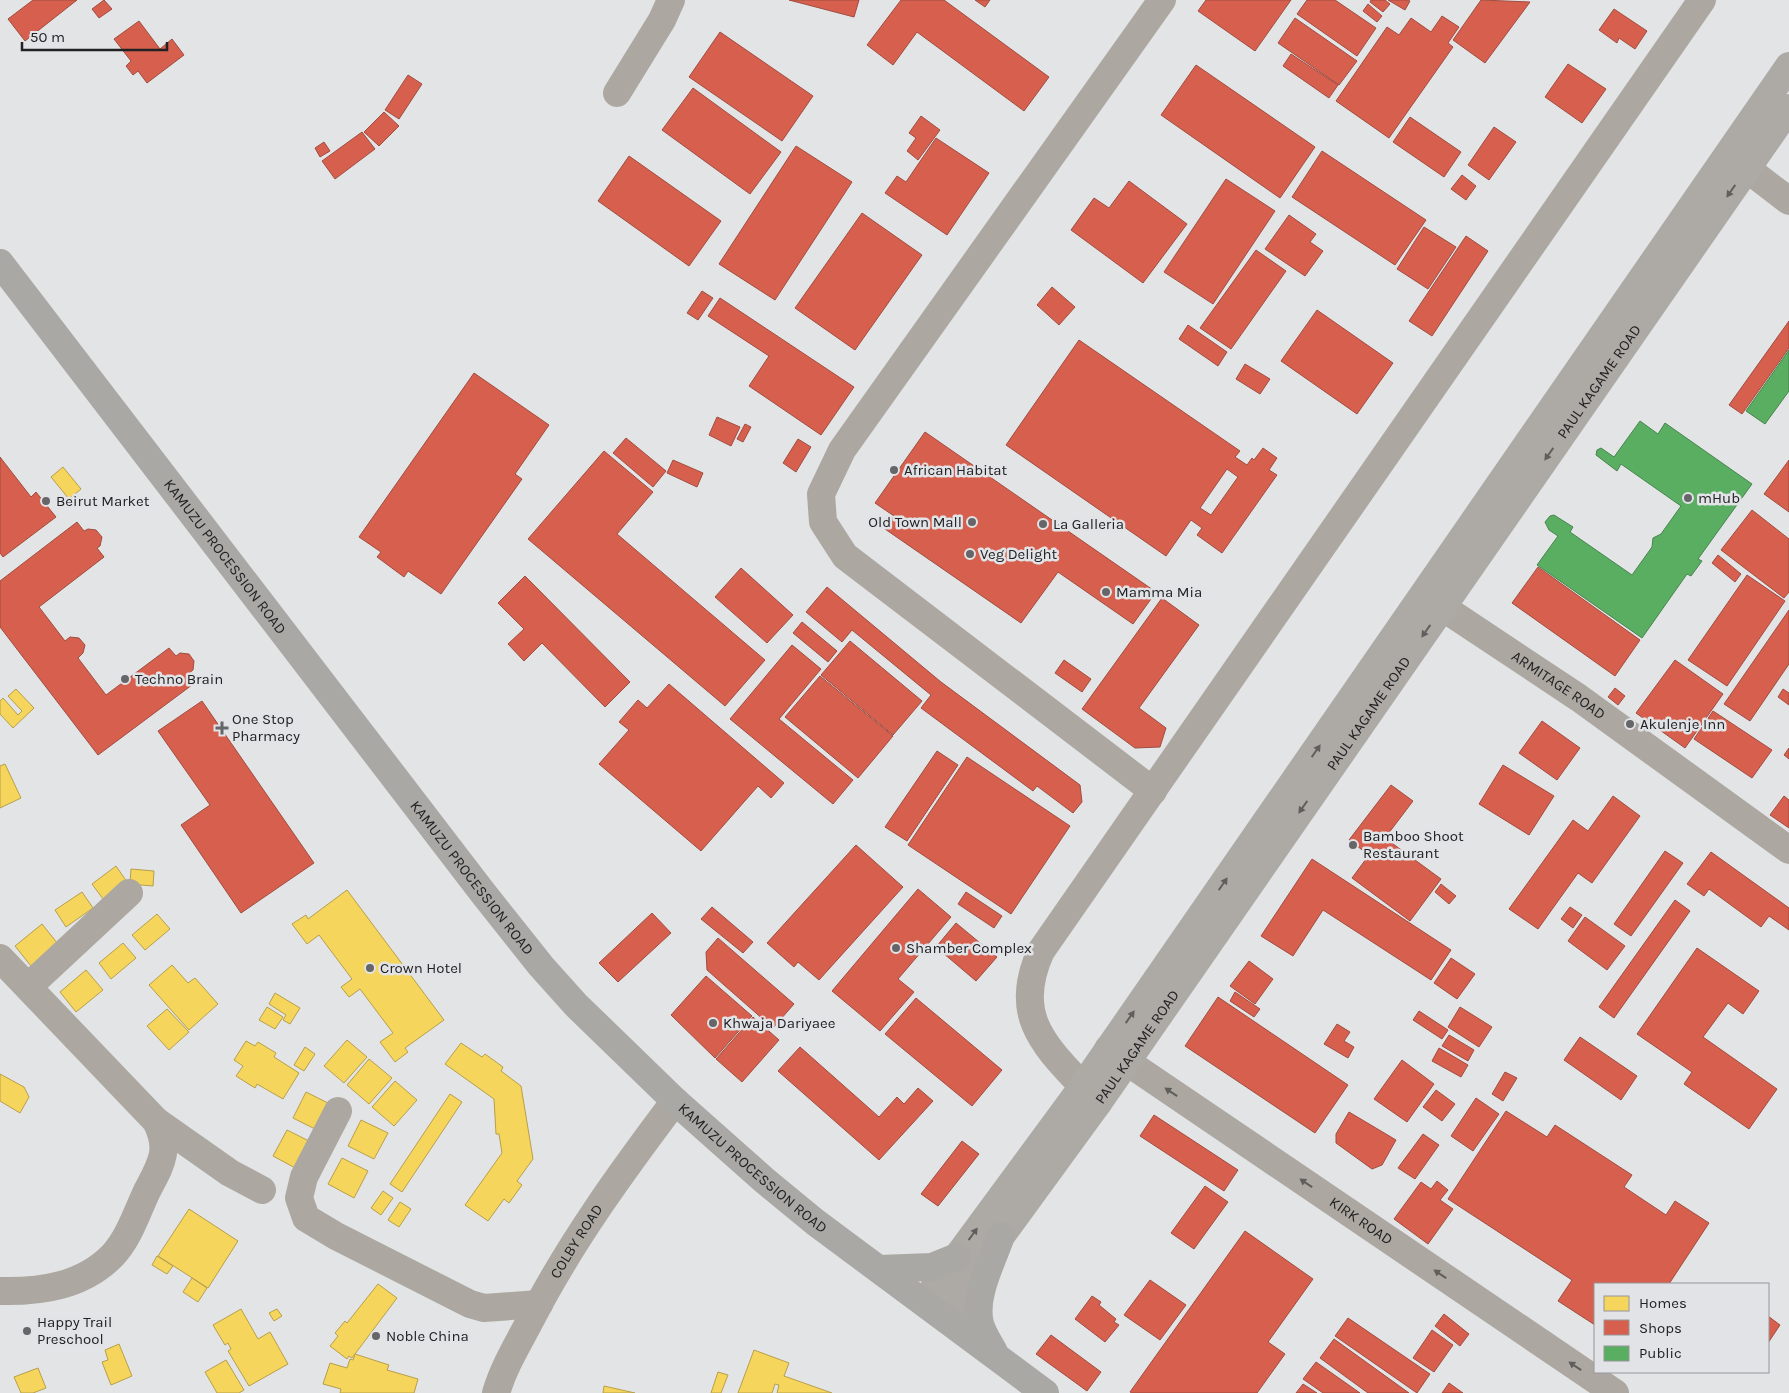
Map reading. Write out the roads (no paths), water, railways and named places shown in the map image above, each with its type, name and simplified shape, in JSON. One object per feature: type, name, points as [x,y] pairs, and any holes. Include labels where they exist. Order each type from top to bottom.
[{"type":"highway","name":"KAMUZU PROCESSION ROAD","points":[[0,263],[541,966],[576,1005],[675,1101],[764,1180],[815,1222],[1045,1393]]},
{"type":"highway","points":[[995,1356],[980,1325],[978,1311],[980,1296],[1001,1236]]},
{"type":"highway","points":[[879,1269],[932,1267],[957,1257]]},
{"type":"main road","points":[[1737,161],[1789,66]]},
{"type":"main road","name":"PAUL KAGAME ROAD","points":[[947,1319],[1090,1094],[1737,161],[1789,108]]},
{"type":"main road","points":[[924,1302],[957,1257],[1090,1094]]},
{"type":"street","points":[[617,93],[662,20],[672,0]]},
{"type":"street","points":[[1153,791],[846,556],[823,522],[821,494],[842,450],[1162,0]]},
{"type":"street","points":[[1090,1094],[1042,1038],[1032,1018],[1028,1002],[1032,971],[1053,931],[1153,791],[1702,0]]},
{"type":"street","points":[[1737,161],[1789,201]]},
{"type":"street","name":"ARMITAGE ROAD","points":[[1433,601],[1579,698],[1789,850]]},
{"type":"street","points":[[29,986],[129,893]]},
{"type":"street","points":[[0,958],[29,986],[156,1121],[230,1173],[262,1190]]},
{"type":"street","name":"KIRK ROAD","points":[[1117,1055],[1615,1393]]},
{"type":"street","name":"COLBY ROAD","points":[[496,1393],[510,1358],[572,1244],[675,1101]]},
{"type":"street","points":[[338,1111],[304,1177],[299,1198],[306,1218],[336,1236],[470,1304],[484,1308],[539,1304]]},
{"type":"street","points":[[0,1291],[40,1291],[71,1282],[92,1271],[113,1254],[127,1234],[162,1162],[165,1148],[163,1134],[156,1121]]},
{"type":"place","name":"African Habitat","points":[[894,470]]},
{"type":"place","name":"mHub","points":[[1688,498]]},
{"type":"place","name":"Beirut Market","points":[[46,501]]},
{"type":"place","name":"Old Town Mall","points":[[972,522]]},
{"type":"place","name":"La Galleria","points":[[1043,524]]},
{"type":"place","name":"Veg Delight","points":[[970,554]]},
{"type":"place","name":"Mamma Mia","points":[[1106,592]]},
{"type":"place","name":"Techno Brain","points":[[125,679]]},
{"type":"place","name":"Akulenje Inn","points":[[1630,724]]},
{"type":"place","name":"One Stop Pharmacy","points":[[222,728]]},
{"type":"place","name":"Bamboo Shoot Restaurant","points":[[1353,845]]},
{"type":"place","name":"Shamber Complex","points":[[896,948]]},
{"type":"place","name":"Crown Hotel","points":[[370,968]]},
{"type":"place","name":"Khwaja Dariyaee","points":[[713,1023]]},
{"type":"place","name":"Happy Trail Preschool","points":[[27,1331]]},
{"type":"place","name":"Noble China","points":[[376,1336]]}]
